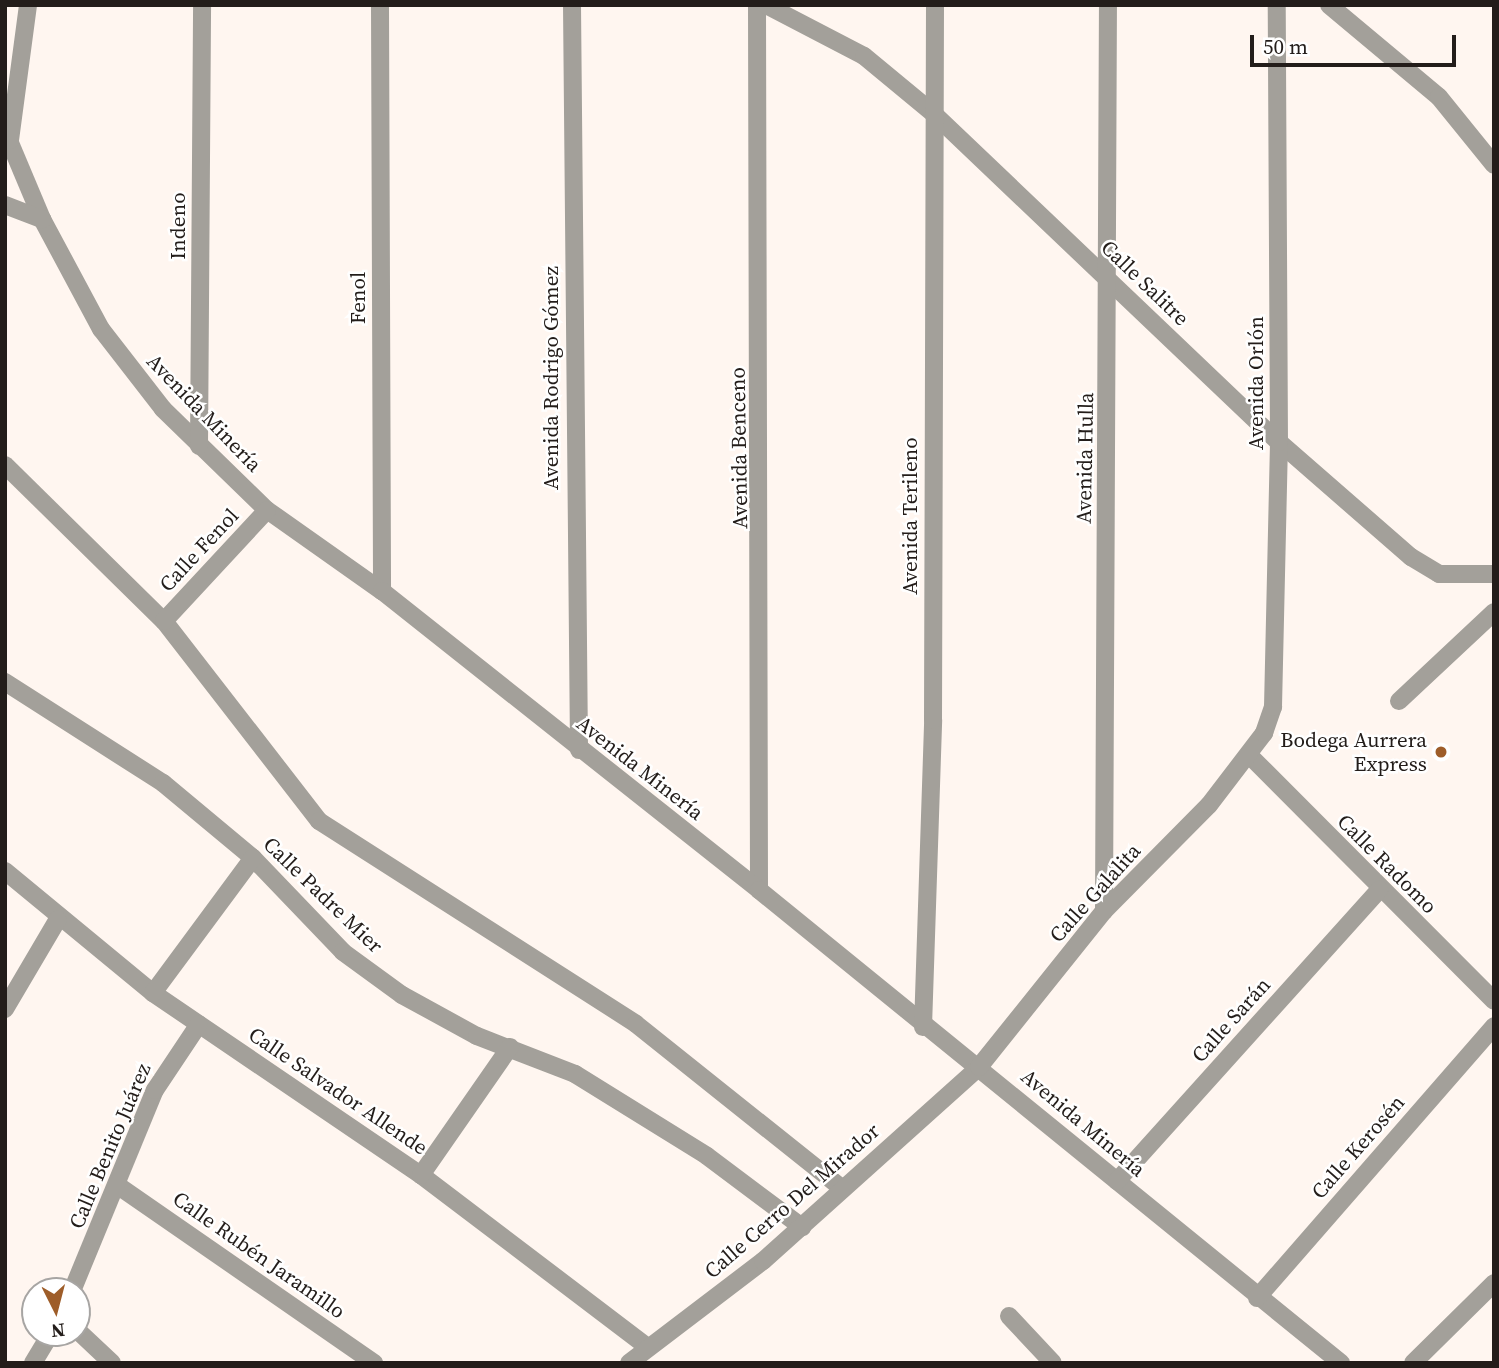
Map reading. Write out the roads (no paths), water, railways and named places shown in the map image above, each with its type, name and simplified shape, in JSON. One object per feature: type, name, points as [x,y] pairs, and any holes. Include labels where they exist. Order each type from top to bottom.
[{"type":"street","points":[[7,136],[28,5]]},
{"type":"street","name":"Indeno","points":[[199,446],[202,5]]},
{"type":"street","name":"Fenol","points":[[380,5],[382,591]]},
{"type":"street","name":"Avenida Rodrigo Gómez","points":[[572,5],[579,750]]},
{"type":"street","name":"Avenida Benceno","points":[[757,5],[760,890]]},
{"type":"street","name":"Calle Salitre","points":[[766,5],[864,57],[934,114],[1279,442],[1411,557],[1439,574],[1494,574]]},
{"type":"street","name":"Avenida Terileno","points":[[923,1027],[933,720],[935,5]]},
{"type":"street","name":"Avenida Hulla","points":[[1104,911],[1110,279],[1108,5]]},
{"type":"street","name":"Avenida Orlón","points":[[1251,757],[1273,706],[1279,442],[1277,5]]},
{"type":"street","points":[[1329,5],[1439,97],[1494,165]]},
{"type":"street","name":"Avenida Minería","points":[[7,136],[42,219],[101,329],[199,446],[267,510],[382,591],[579,750],[760,890],[923,1027],[979,1067],[1257,1298],[1341,1363]]},
{"type":"street","points":[[5,205],[42,219]]},
{"type":"street","points":[[5,466],[164,621],[318,821],[636,1024],[841,1187]]},
{"type":"street","name":"Calle Fenol","points":[[164,621],[267,510]]},
{"type":"street","points":[[1399,701],[1494,612]]},
{"type":"street","name":"Calle Padre Mier","points":[[5,682],[163,783],[253,858],[343,952],[392,988],[445,1020],[575,1074],[633,1109],[802,1227]]},
{"type":"street","name":"Calle Galalita","points":[[979,1067],[1104,911],[1251,757]]},
{"type":"street","name":"Calle Radomo","points":[[1251,757],[1379,890],[1494,1000]]},
{"type":"street","points":[[153,993],[253,858]]},
{"type":"street","name":"Calle Salvador Allende","points":[[5,871],[58,919],[153,993],[421,1175],[648,1347]]},
{"type":"street","name":"Calle Sarán","points":[[1117,1181],[1379,890]]},
{"type":"street","points":[[5,1009],[58,919]]},
{"type":"street","name":"Calle Benito Juárez","points":[[78,1277],[155,1090],[199,1024]]},
{"type":"street","name":"Calle Kerosén","points":[[1257,1298],[1494,1026]]},
{"type":"street","points":[[421,1175],[510,1047]]},
{"type":"street","name":"Calle Cerro Del Mirador","points":[[629,1363],[802,1227],[841,1187],[979,1067]]},
{"type":"street","name":"Calle Rubén Jaramillo","points":[[117,1185],[374,1363]]},
{"type":"street","points":[[1413,1363],[1494,1283]]},
{"type":"street","points":[[1009,1317],[1053,1363]]},
{"type":"street","points":[[91,1343],[112,1363]]},
{"type":"street","points":[[33,1363],[43,1347]]},
{"type":"place","name":"Bodega Aurrera Express","points":[[1441,752]]}]
